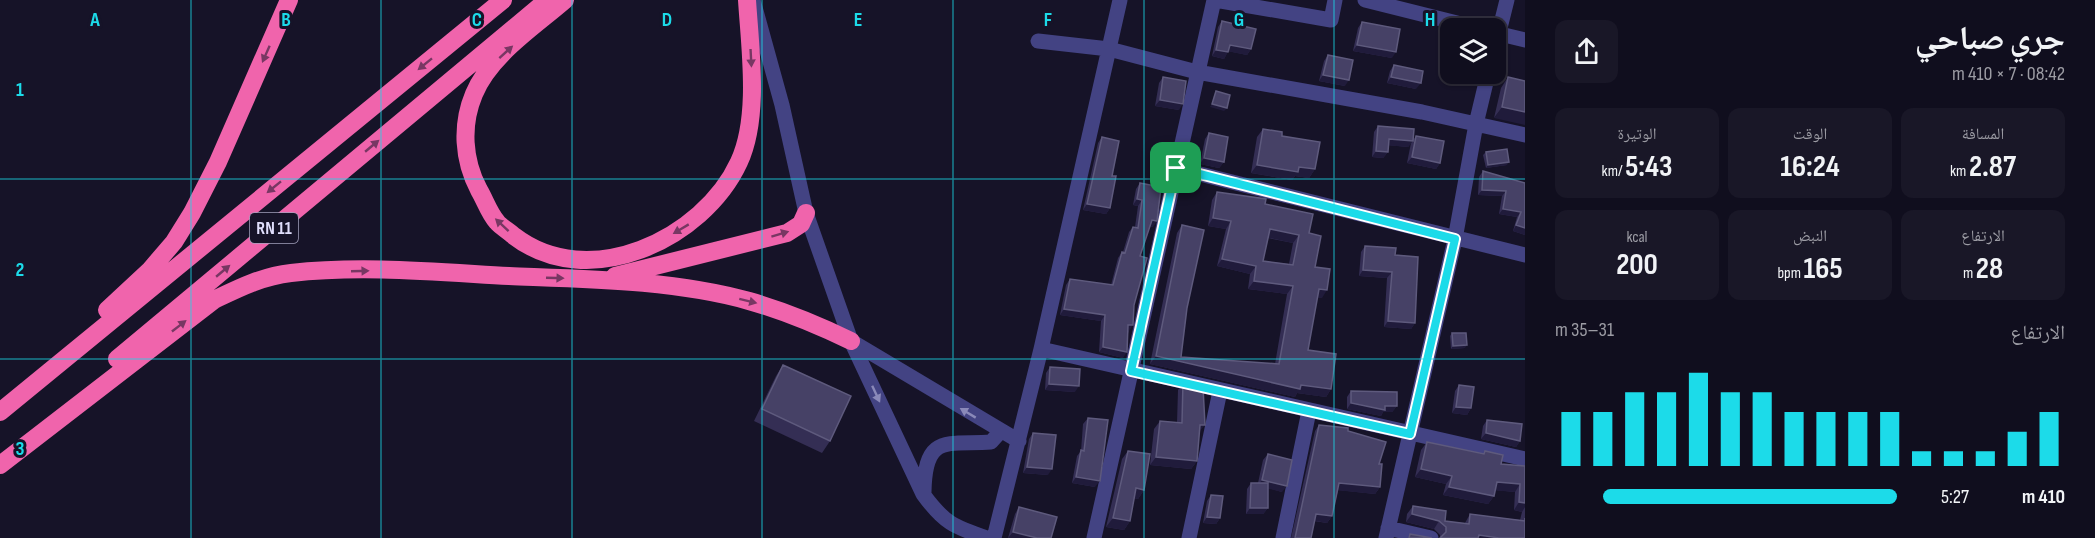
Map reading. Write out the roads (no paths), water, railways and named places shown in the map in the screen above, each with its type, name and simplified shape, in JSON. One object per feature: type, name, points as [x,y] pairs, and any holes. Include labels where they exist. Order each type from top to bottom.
[{"type":"highway","points":[[37,381],[67,342],[108,309],[150,270],[174,242],[218,162],[289,0]]},
{"type":"highway","name":"RN 11","points":[[0,412],[503,0]]},
{"type":"highway","name":"RN 11","points":[[0,456],[547,0]]},
{"type":"highway","points":[[565,0],[499,58],[475,91],[465,120],[469,170],[497,222],[528,246],[564,258],[606,259],[654,245],[689,224],[720,193],[740,162],[750,126],[752,66],[747,0]]},
{"type":"highway","points":[[602,280],[787,233],[801,224],[806,213]]},
{"type":"highway","points":[[0,465],[214,300],[251,282],[290,273],[376,270],[602,280],[665,286],[748,300],[808,321],[851,341]]},
{"type":"street","points":[[753,0],[782,105],[806,213],[851,341],[924,494],[940,517],[987,538]]},
{"type":"street","points":[[994,538],[1041,349],[1120,0]]},
{"type":"street","points":[[1094,538],[1215,0],[1331,20],[1335,0]]},
{"type":"street","points":[[1365,0],[1440,19]]},
{"type":"street","points":[[1502,18],[1507,0]]},
{"type":"street","points":[[1506,38],[1525,40]]},
{"type":"street","points":[[1038,41],[1109,48],[1197,72],[1525,135]]},
{"type":"street","points":[[1431,538],[1387,533],[1455,239],[1486,84]]},
{"type":"street","points":[[1176,168],[1525,255]]},
{"type":"street","points":[[851,341],[1000,432],[1019,441]]},
{"type":"street","points":[[1041,349],[1525,459]]},
{"type":"street","points":[[1189,538],[1220,391]]},
{"type":"street","points":[[1283,538],[1309,411]]},
{"type":"street","points":[[924,494],[924,471],[929,458],[939,447],[949,442],[991,442],[1000,432]]}]
